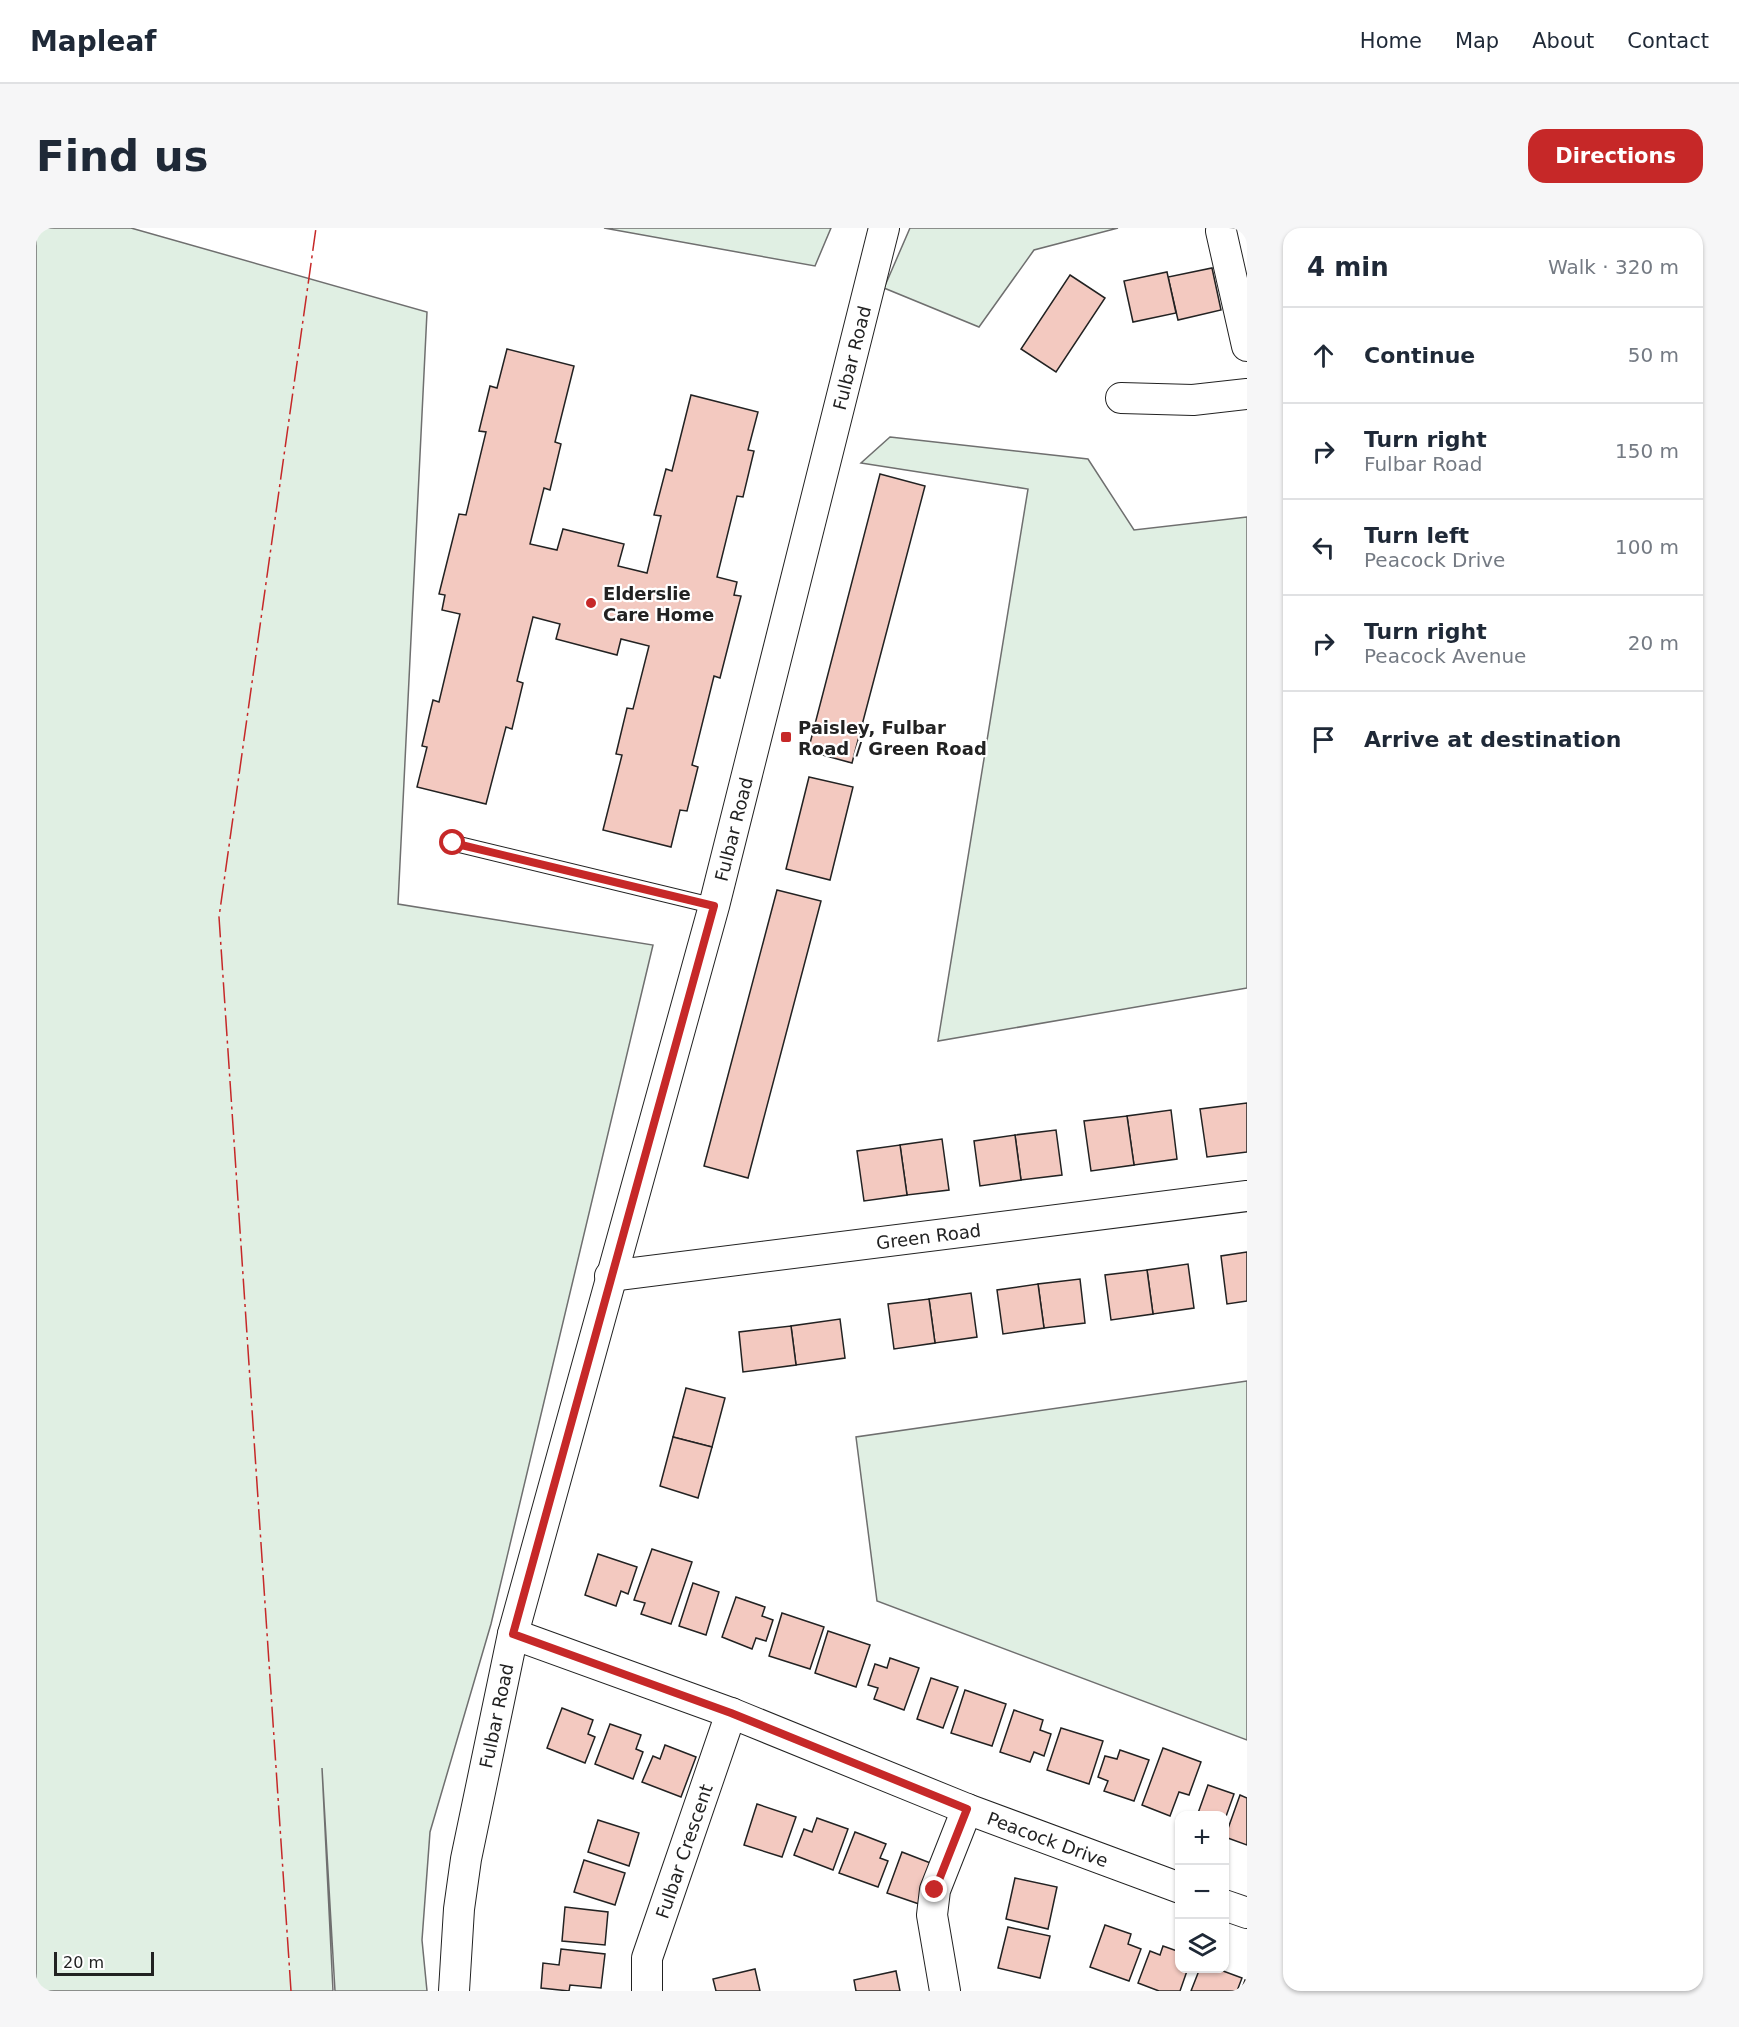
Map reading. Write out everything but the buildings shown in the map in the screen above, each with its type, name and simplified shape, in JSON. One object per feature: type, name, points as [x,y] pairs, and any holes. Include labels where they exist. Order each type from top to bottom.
[{"type":"street","name":"Fulbar Road","points":[[454,1991],[459,1910],[466,1858],[513,1634],[714,906],[884,228]]},
{"type":"street","points":[[1221,231],[1247,346]]},
{"type":"street","points":[[1121,398],[1193,400],[1247,394]]},
{"type":"street","name":"Green Road","points":[[610,1276],[1247,1196]]},
{"type":"street","name":"Peacock Drive","points":[[513,1634],[731,1713],[967,1809],[1175,1887]]},
{"type":"street","name":"Fulbar Crescent","points":[[647,1991],[647,1958],[731,1713]]},
{"type":"street","points":[[945,1991],[932,1915],[935,1890],[967,1809]]},
{"type":"street","points":[[1229,1907],[1247,1913]]},
{"type":"lane","points":[[453,843],[714,906]]},
{"type":"green space","points":[[36,228],[131,228],[427,312],[398,904],[653,945],[491,1624],[430,1832],[422,1940],[427,1991],[335,1991],[322,1768],[333,1991],[36,1991]]},
{"type":"green space","points":[[604,228],[831,228],[815,266]]},
{"type":"green space","points":[[910,228],[1118,228],[1034,250],[979,327],[884,288]]},
{"type":"green space","points":[[890,437],[1088,459],[1134,530],[1247,517],[1247,988],[938,1041],[1028,489],[861,463]]},
{"type":"green space","points":[[1247,1381],[1247,1740],[877,1601],[856,1437]]},
{"type":"power","points":[[291,1991],[219,917],[316,228]]},
{"type":"place","name":"Elderslie Care Home","points":[[591,603]]},
{"type":"place","name":"Paisley, Fulbar Road / Green Road","points":[[786,737]]},
{"type":"route","points":[[453,843],[714,906],[642,1167],[627,1212],[513,1634],[731,1713],[967,1809],[935,1890]]}]
